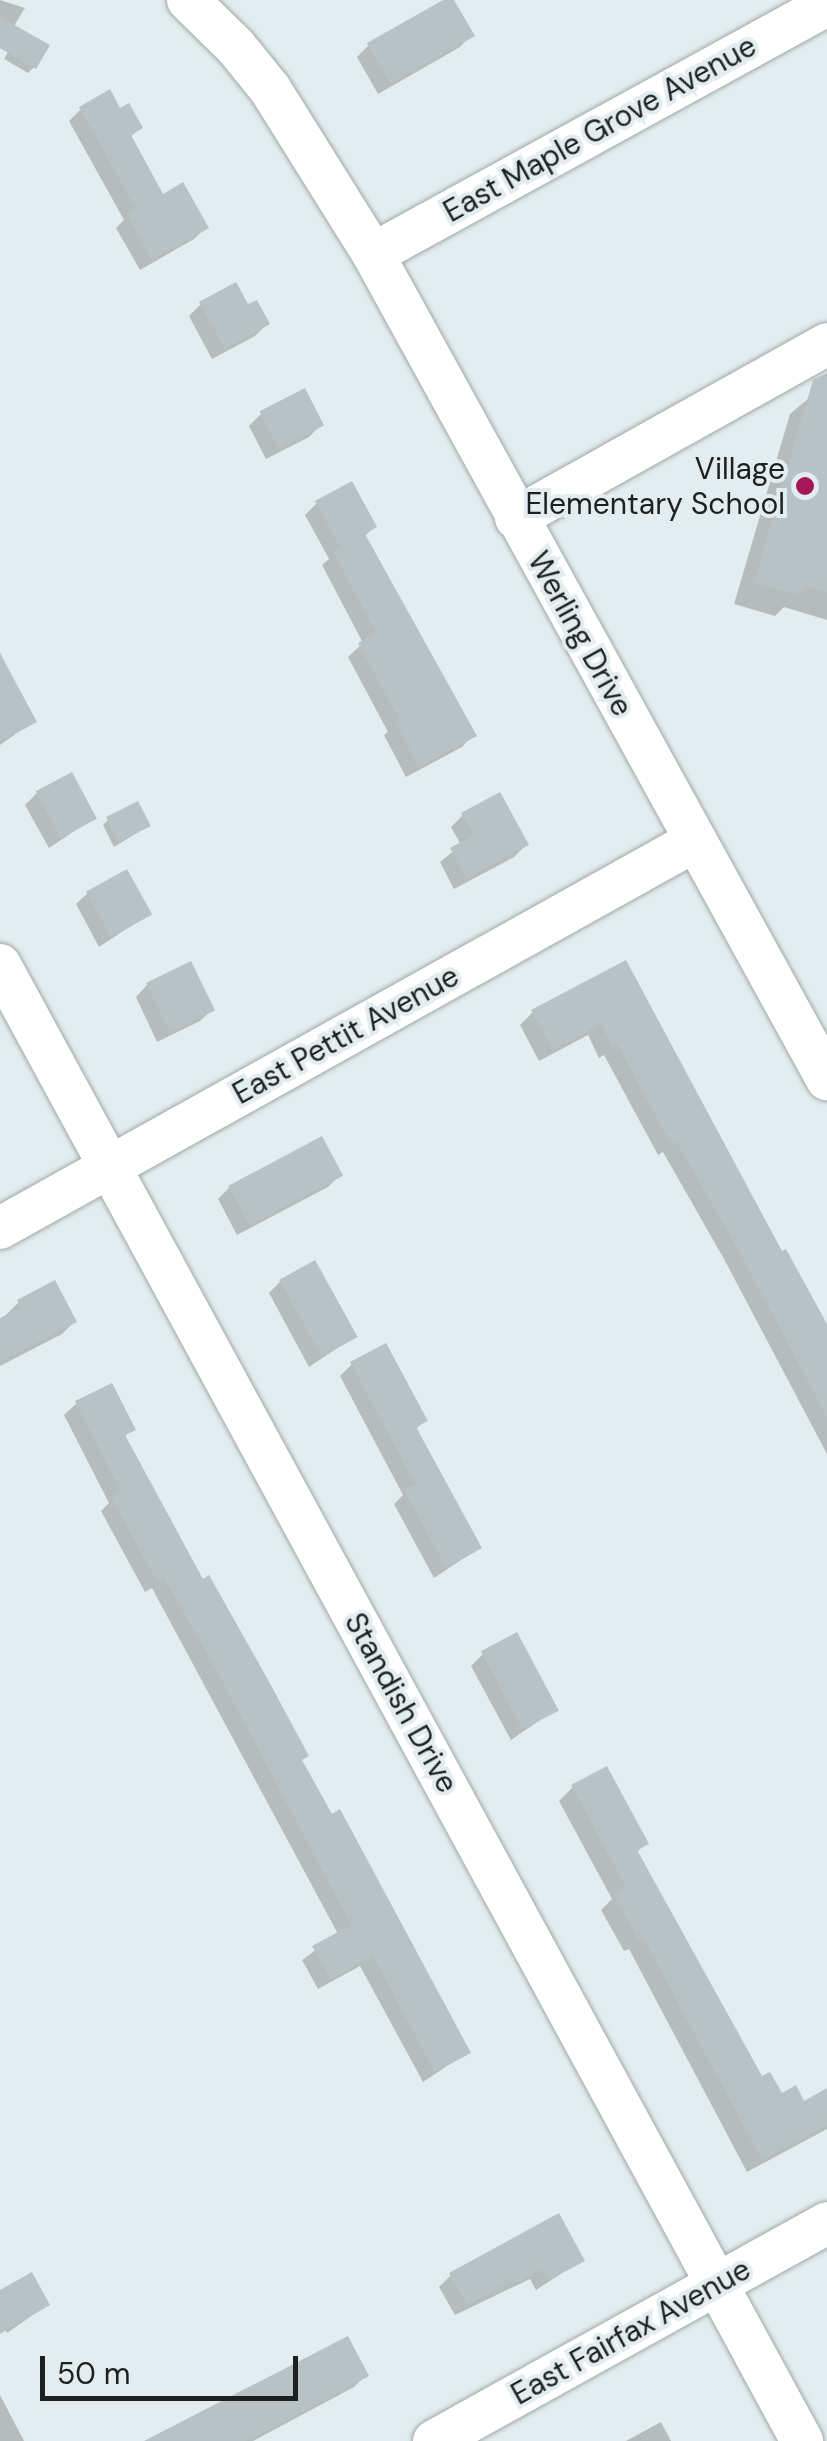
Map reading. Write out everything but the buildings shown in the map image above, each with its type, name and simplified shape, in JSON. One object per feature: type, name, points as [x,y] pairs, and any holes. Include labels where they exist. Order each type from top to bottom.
[{"type":"street","name":"Werling Drive","points":[[188,0],[236,47],[270,89],[373,254],[692,842],[827,1079]]},
{"type":"street","name":"East Maple Grove Avenue","points":[[373,254],[774,15],[827,5]]},
{"type":"street","points":[[516,518],[827,344]]},
{"type":"street","name":"East Pettit Avenue","points":[[0,1228],[692,842]]},
{"type":"street","name":"Standish Drive","points":[[0,965],[802,2441]]},
{"type":"street","name":"East Fairfax Avenue","points":[[434,2441],[827,2224]]},
{"type":"place","name":"Village Elementary School","points":[[805,486]]}]
